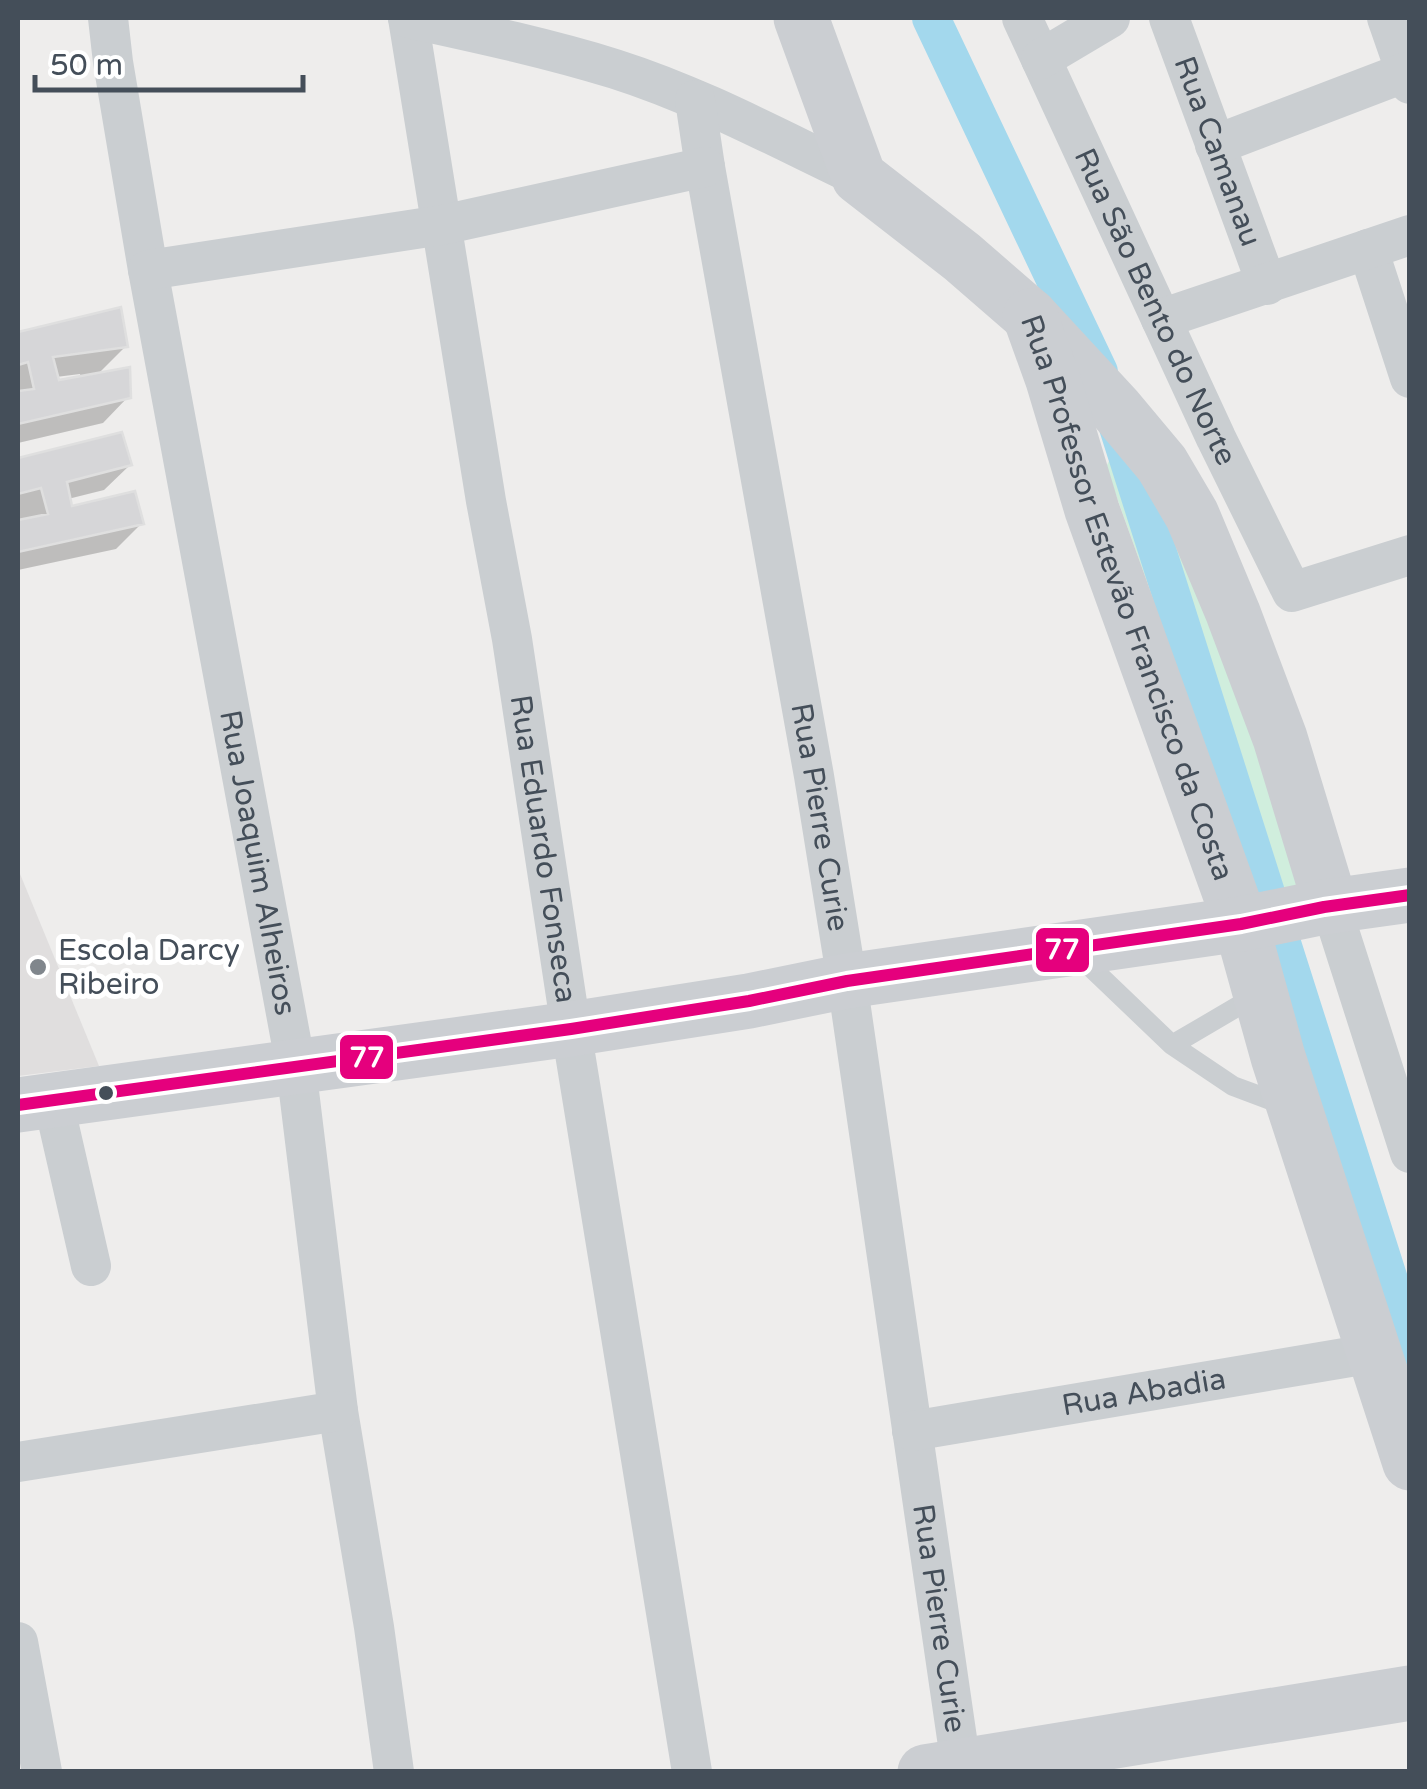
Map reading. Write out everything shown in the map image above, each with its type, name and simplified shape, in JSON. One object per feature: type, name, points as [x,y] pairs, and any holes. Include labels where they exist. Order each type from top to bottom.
[{"type":"street","name":"Rua Joaquim Alheiros","points":[[108,18],[148,270],[296,1067],[338,1411],[394,1772]]},
{"type":"street","points":[[408,18],[618,70],[695,100],[860,177]]},
{"type":"street","name":"Rua Eduardo Fonseca","points":[[408,18],[512,639],[692,1772]]},
{"type":"street","points":[[801,18],[860,177]]},
{"type":"street","name":"Rua São Bento do Norte","points":[[1022,18],[1216,438],[1292,592],[1410,556]]},
{"type":"street","points":[[1041,59],[1110,18]]},
{"type":"street","name":"Rua Camanau","points":[[1169,18],[1267,285]]},
{"type":"street","points":[[1215,145],[1408,78],[1387,18]]},
{"type":"street","name":"Rua Pierre Curie","points":[[695,100],[847,981],[912,1431],[943,1769]]},
{"type":"street","points":[[148,270],[442,225],[705,167]]},
{"type":"street","name":"Rua Professor Estevão Francisco da Costa","points":[[860,177],[1023,310],[1081,381],[1162,464],[1192,516],[1234,613],[1280,738],[1328,907]]},
{"type":"street","points":[[1161,319],[1410,236]]},
{"type":"street","points":[[1368,249],[1410,378]]},
{"type":"street","name":"Rua Professor Estevão Francisco da Costa","points":[[1081,381],[1092,510],[1244,923],[1260,993],[1410,1463]]},
{"type":"street","points":[[91,1266],[36,1102],[571,1029],[847,981],[1410,895]]},
{"type":"street","points":[[1328,907],[1410,1154]]},
{"type":"street","name":"Rua Abadia","points":[[912,1431],[1374,1353]]},
{"type":"street","points":[[18,1462],[338,1411]]},
{"type":"street","points":[[18,1642],[42,1772]]},
{"type":"street","points":[[943,1769],[1410,1693]]},
{"type":"lane","points":[[1071,948],[1172,1045],[1233,1086],[1296,1110]]},
{"type":"lane","points":[[1172,1045],[1260,993]]},
{"type":"shaded area","name":"Escola Darcy Ribeiro","points":[[18,869],[99,1066],[18,1076]]},
{"type":"green space","points":[[1114,451],[1121,453],[1168,525],[1237,688],[1299,888],[1261,902],[1106,467]]},
{"type":"building","points":[[121,307],[128,347],[53,357],[59,380],[130,367],[131,398],[18,424],[18,391],[34,389],[28,362],[18,365],[18,332]]},
{"type":"building","points":[[122,432],[132,465],[67,482],[72,506],[135,491],[144,524],[18,552],[18,520],[48,514],[41,488],[18,494],[18,458]]},
{"type":"waterway","points":[[931,18],[1099,372]]},
{"type":"waterway","points":[[1117,424],[1410,1346]]},
{"type":"transit line","name":"77","points":[[18,1105],[571,1029],[847,981],[1241,924],[1410,895]]},
{"type":"place","name":"Escola Darcy Ribeiro","points":[[38,967]]}]
